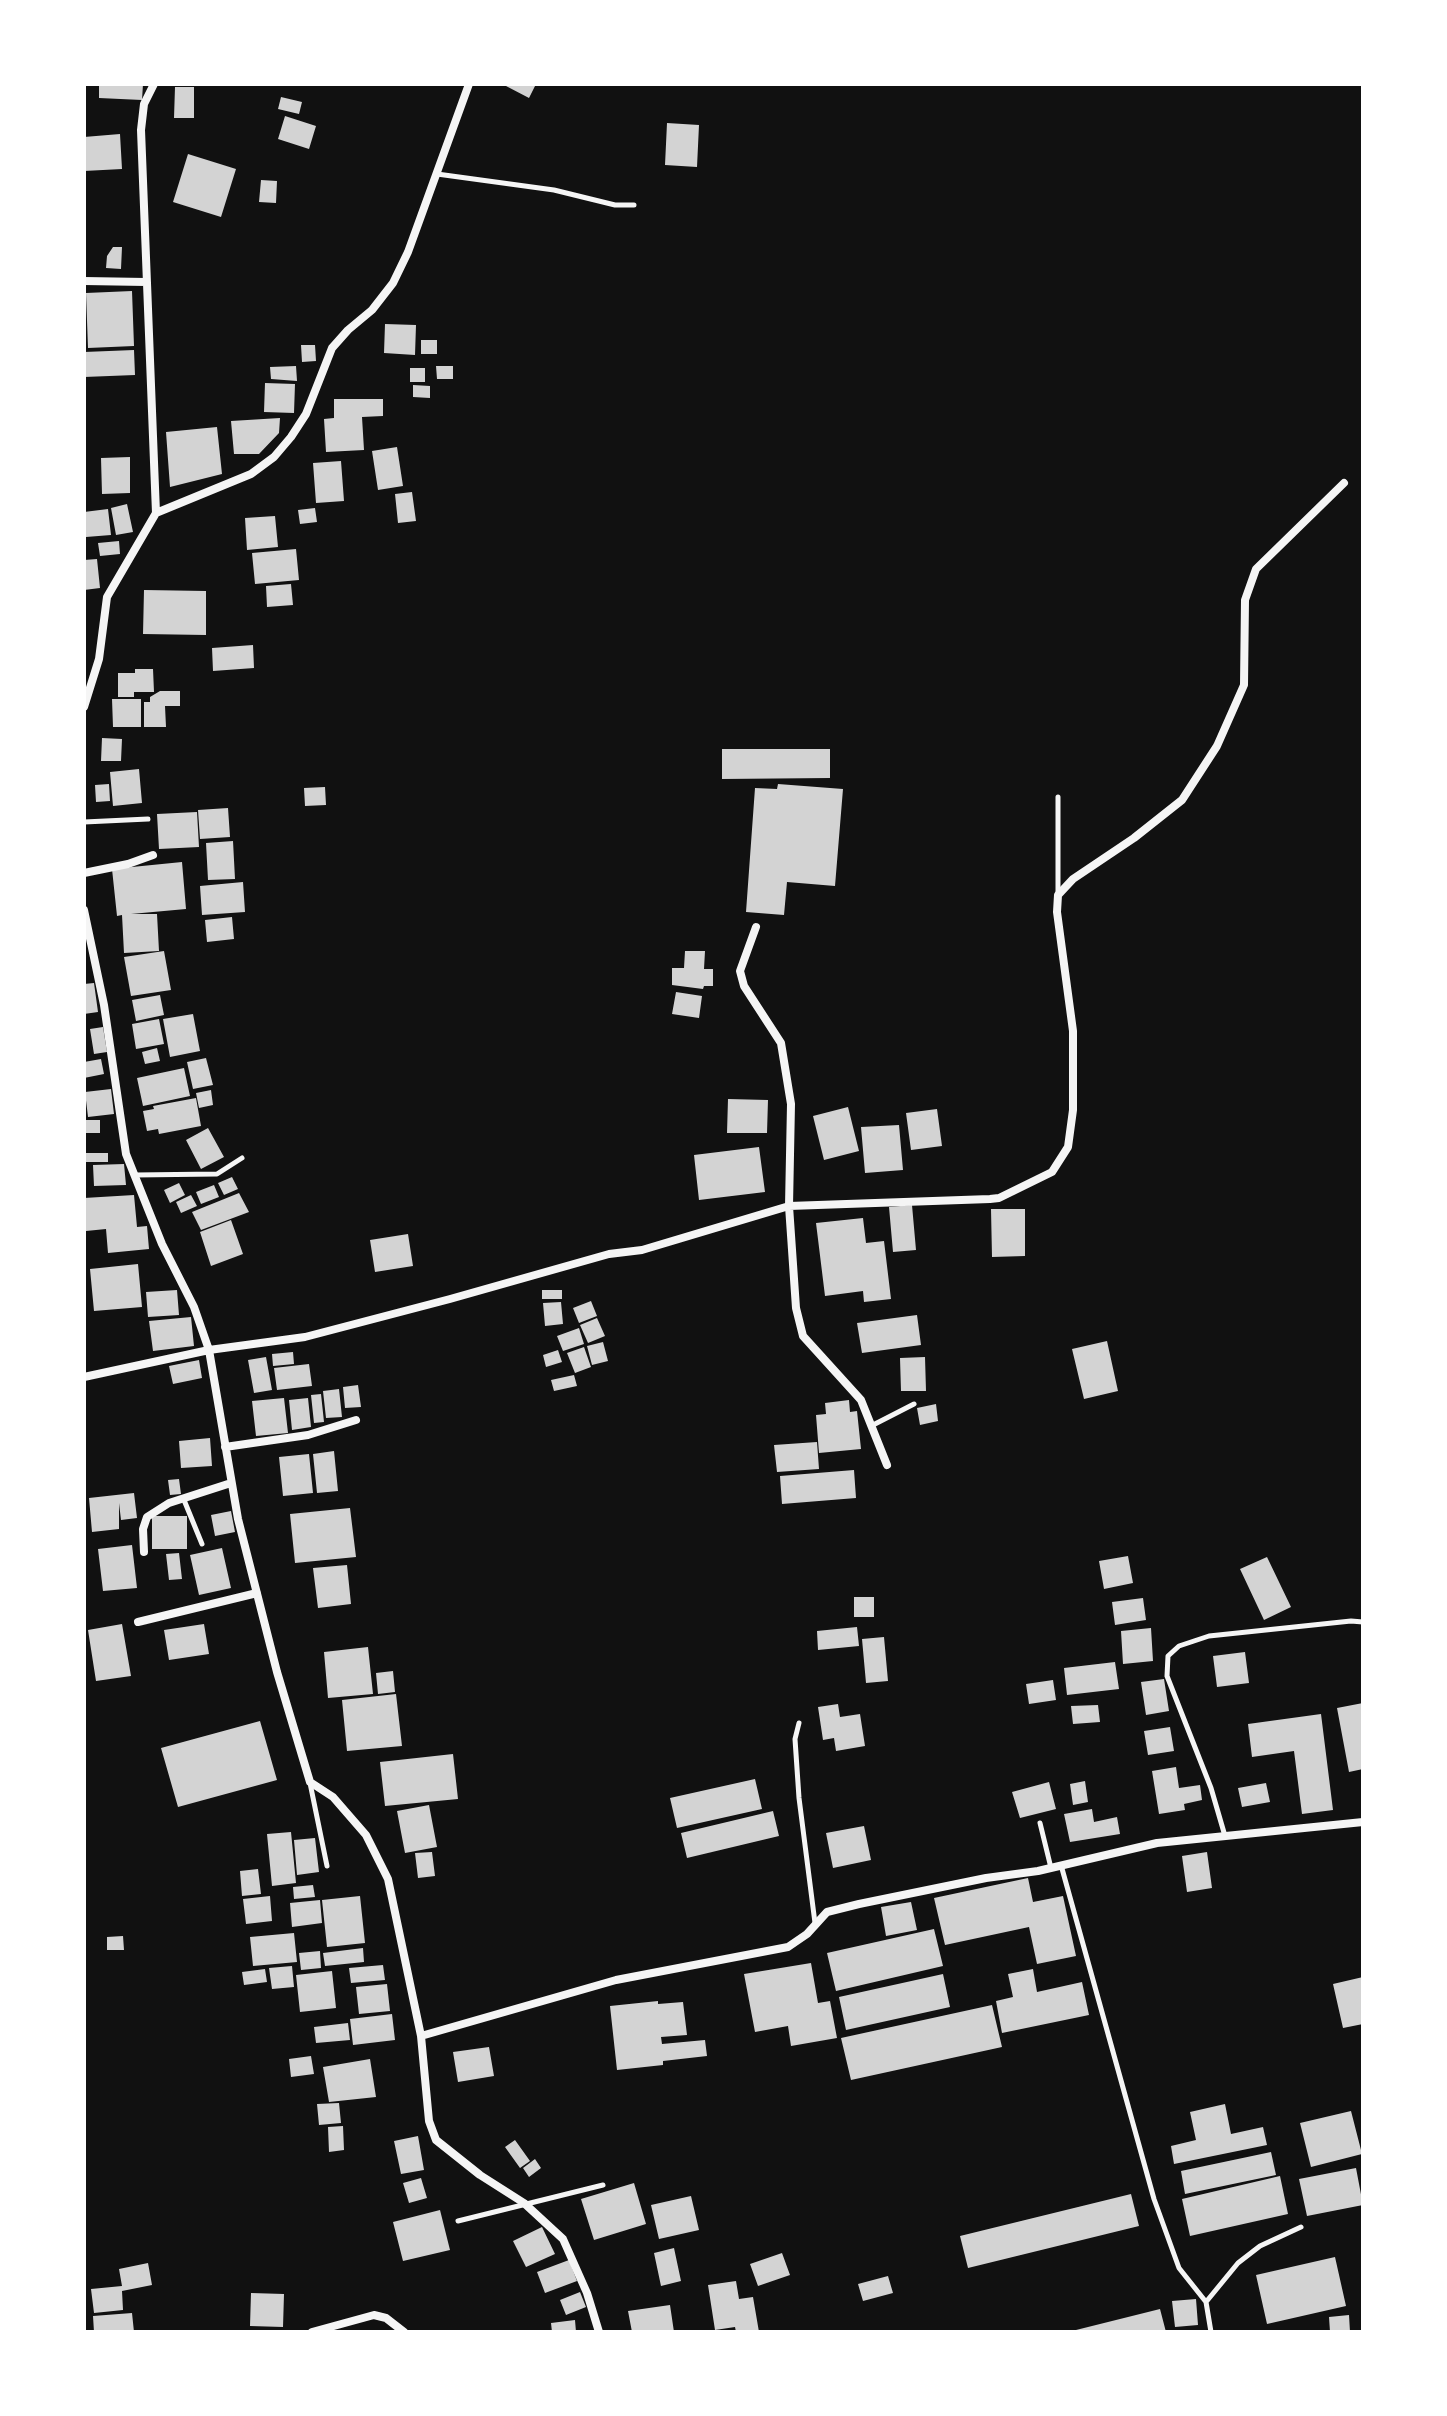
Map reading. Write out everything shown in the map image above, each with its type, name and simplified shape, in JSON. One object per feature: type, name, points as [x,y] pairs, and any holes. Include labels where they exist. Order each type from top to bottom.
[{"type":"street","points":[[84,707],[99,659],[107,597],[156,513],[141,130],[144,104],[154,84]]},
{"type":"street","points":[[156,513],[251,474],[274,457],[291,437],[306,414],[332,348],[372,310],[393,283],[408,252],[469,84]]},
{"type":"street","points":[[84,281],[146,282]]},
{"type":"street","points":[[84,1377],[209,1350],[305,1337],[609,1254],[642,1250],[789,1206],[999,1198],[1052,1172],[1068,1147],[1073,1110],[1073,1031],[1057,912],[1058,895],[1073,879],[1134,838],[1182,800],[1217,746],[1244,685],[1245,600],[1256,569],[1344,483]]},
{"type":"street","points":[[84,873],[153,855]]},
{"type":"street","points":[[84,910],[104,1005],[126,1154],[162,1244],[194,1307],[209,1350],[238,1519],[310,1782],[333,1797],[366,1835],[388,1879],[421,2036],[429,2121],[436,2140],[480,2175],[524,2203],[563,2239],[587,2293],[599,2332]]},
{"type":"street","points":[[756,927],[740,971],[744,986],[781,1043],[791,1104],[789,1206],[796,1308],[803,1336],[861,1400],[887,1465]]},
{"type":"street","points":[[225,1447],[308,1435],[356,1420]]},
{"type":"street","points":[[144,1552],[143,1529],[147,1517],[169,1503],[231,1483]]},
{"type":"street","points":[[138,1622],[257,1593]]},
{"type":"street","points":[[421,2036],[616,1980],[788,1947],[807,1934],[827,1912],[859,1904],[1051,1868],[1157,1843],[1363,1822]]},
{"type":"street","points":[[312,2332],[374,2315],[386,2318],[404,2332]]},
{"type":"lane","points":[[437,174],[554,190],[615,205],[634,205]]},
{"type":"lane","points":[[1058,797],[1058,895]]},
{"type":"lane","points":[[84,822],[148,819]]},
{"type":"lane","points":[[134,1175],[217,1174],[242,1158]]},
{"type":"lane","points":[[873,1425],[914,1404]]},
{"type":"lane","points":[[184,1500],[202,1544]]},
{"type":"lane","points":[[1225,1837],[1211,1788],[1167,1676],[1168,1656],[1179,1646],[1209,1636],[1363,1622]]},
{"type":"lane","points":[[799,1723],[795,1739],[799,1798],[815,1923]]},
{"type":"lane","points":[[310,1782],[327,1866]]},
{"type":"lane","points":[[1040,1823],[1051,1868]]},
{"type":"lane","points":[[1061,1865],[1154,2199],[1179,2268],[1206,2302],[1211,2332]]},
{"type":"lane","points":[[458,2221],[603,2185]]},
{"type":"lane","points":[[1206,2302],[1238,2263],[1260,2246],[1301,2227]]},
{"type":"building","points":[[99,84],[143,84],[142,100],[99,98]]},
{"type":"building","points":[[507,84],[536,84],[529,98]]},
{"type":"building","points":[[175,87],[194,87],[194,118],[174,118]]},
{"type":"building","points":[[281,97],[302,102],[299,114],[278,109]]},
{"type":"building","points":[[285,116],[316,126],[309,149],[278,139]]},
{"type":"building","points":[[667,123],[699,125],[697,167],[665,165]]},
{"type":"building","points":[[120,134],[122,169],[84,171],[84,137]]},
{"type":"building","points":[[188,154],[236,169],[221,217],[173,202]]},
{"type":"building","points":[[261,180],[277,181],[276,203],[259,202]]},
{"type":"building","points":[[113,247],[122,247],[121,269],[106,268],[107,256]]},
{"type":"building","points":[[132,291],[134,346],[88,348],[86,293]]},
{"type":"building","points":[[385,324],[416,325],[415,355],[384,353]]},
{"type":"building","points":[[421,340],[437,340],[437,354],[421,354]]},
{"type":"building","points":[[301,345],[315,345],[316,361],[302,362]]},
{"type":"building","points":[[134,350],[135,375],[84,377],[84,352]]},
{"type":"building","points":[[296,366],[297,381],[271,379],[270,367]]},
{"type":"building","points":[[436,366],[453,366],[453,379],[437,379]]},
{"type":"building","points":[[410,368],[425,368],[425,382],[410,382]]},
{"type":"building","points":[[265,383],[295,384],[294,413],[264,412]]},
{"type":"building","points":[[413,385],[430,386],[430,398],[413,397]]},
{"type":"building","points":[[334,399],[383,399],[383,416],[362,417],[364,450],[326,452],[324,419],[334,418]]},
{"type":"building","points":[[280,418],[279,433],[259,454],[234,454],[231,421]]},
{"type":"building","points":[[217,427],[222,474],[170,487],[166,432]]},
{"type":"building","points":[[397,447],[403,486],[378,490],[372,451]]},
{"type":"building","points":[[130,457],[130,493],[102,494],[101,458]]},
{"type":"building","points":[[341,461],[344,501],[316,503],[313,463]]},
{"type":"building","points":[[412,492],[416,521],[398,523],[395,494]]},
{"type":"building","points":[[127,504],[133,532],[116,535],[111,508]]},
{"type":"building","points":[[315,508],[317,522],[300,524],[298,510]]},
{"type":"building","points":[[108,509],[111,535],[86,537],[84,512]]},
{"type":"building","points":[[275,516],[278,547],[247,550],[245,518]]},
{"type":"building","points":[[119,541],[120,554],[100,556],[98,543]]},
{"type":"building","points":[[296,549],[299,580],[255,584],[252,553]]},
{"type":"building","points":[[97,559],[100,588],[84,590],[84,560]]},
{"type":"building","points":[[291,584],[293,605],[267,607],[266,586]]},
{"type":"building","points":[[144,590],[206,591],[206,635],[143,634]]},
{"type":"building","points":[[253,645],[254,668],[213,671],[212,648]]},
{"type":"building","points":[[135,669],[153,669],[154,692],[134,692],[134,697],[118,697],[118,673],[135,673]]},
{"type":"building","points":[[160,691],[180,691],[180,706],[165,706],[166,727],[144,727],[144,702],[150,702],[150,697]]},
{"type":"building","points":[[112,699],[141,699],[141,727],[113,727]]},
{"type":"building","points":[[102,738],[122,739],[121,761],[101,761]]},
{"type":"building","points":[[722,749],[830,749],[830,778],[722,779]]},
{"type":"building","points":[[139,769],[142,803],[113,806],[110,772]]},
{"type":"building","points":[[109,784],[110,801],[96,802],[95,785]]},
{"type":"building","points":[[778,784],[843,789],[835,886],[787,882],[784,915],[746,912],[755,788],[777,789]]},
{"type":"building","points":[[325,787],[326,805],[305,806],[304,788]]},
{"type":"building","points":[[228,808],[230,837],[200,839],[198,810]]},
{"type":"building","points":[[197,812],[199,847],[159,849],[157,814]]},
{"type":"building","points":[[233,841],[235,879],[208,880],[206,843]]},
{"type":"building","points":[[182,862],[186,909],[131,914],[157,914],[159,951],[124,953],[122,915],[117,916],[112,869]]},
{"type":"building","points":[[243,882],[245,912],[202,915],[200,886]]},
{"type":"building","points":[[232,917],[234,939],[207,942],[205,920]]},
{"type":"building","points":[[164,951],[171,990],[131,996],[124,957]]},
{"type":"building","points":[[685,951],[705,951],[704,969],[713,969],[713,986],[704,986],[703,989],[672,985],[672,968],[684,968]]},
{"type":"building","points":[[94,983],[98,1012],[84,1014],[84,984]]},
{"type":"building","points":[[676,992],[702,996],[699,1018],[672,1014]]},
{"type":"building","points":[[160,995],[164,1015],[136,1021],[132,1000]]},
{"type":"building","points":[[193,1014],[200,1051],[170,1057],[163,1019]]},
{"type":"building","points":[[159,1019],[164,1044],[136,1049],[132,1024]]},
{"type":"building","points":[[103,1027],[107,1052],[94,1054],[90,1029]]},
{"type":"building","points":[[157,1048],[160,1061],[145,1064],[142,1052]]},
{"type":"building","points":[[206,1058],[213,1085],[193,1089],[187,1062]]},
{"type":"building","points":[[101,1059],[104,1074],[84,1078],[84,1062]]},
{"type":"building","points":[[184,1068],[190,1096],[143,1106],[137,1078]]},
{"type":"building","points":[[111,1089],[114,1114],[88,1117],[85,1092]]},
{"type":"building","points":[[211,1090],[213,1105],[199,1108],[196,1093]]},
{"type":"building","points":[[196,1098],[201,1126],[159,1134],[158,1129],[147,1131],[143,1111],[154,1109],[153,1106]]},
{"type":"building","points":[[728,1099],[768,1100],[767,1133],[727,1133]]},
{"type":"building","points":[[848,1107],[859,1151],[824,1160],[813,1116]]},
{"type":"building","points":[[937,1109],[942,1146],[911,1150],[906,1113]]},
{"type":"building","points":[[84,1120],[100,1120],[100,1133],[84,1133]]},
{"type":"building","points":[[899,1125],[903,1170],[865,1173],[861,1127]]},
{"type":"building","points":[[208,1128],[224,1157],[201,1169],[186,1140]]},
{"type":"building","points":[[759,1147],[765,1192],[699,1200],[694,1155]]},
{"type":"building","points":[[85,1153],[108,1153],[108,1162],[86,1162]]},
{"type":"building","points":[[124,1164],[126,1185],[94,1186],[93,1165]]},
{"type":"building","points":[[232,1177],[238,1189],[224,1195],[218,1183]]},
{"type":"building","points":[[179,1183],[185,1195],[170,1203],[164,1190]]},
{"type":"building","points":[[214,1185],[219,1197],[201,1204],[196,1192]]},
{"type":"building","points":[[239,1193],[249,1212],[201,1230],[192,1212]]},
{"type":"building","points":[[134,1195],[137,1227],[147,1226],[149,1249],[108,1253],[106,1229],[86,1231],[84,1198]]},
{"type":"building","points":[[191,1195],[197,1206],[181,1213],[176,1202]]},
{"type":"building","points":[[912,1205],[916,1250],[893,1252],[889,1207]]},
{"type":"building","points":[[991,1209],[1025,1209],[1025,1256],[992,1257]]},
{"type":"building","points":[[863,1218],[866,1243],[884,1241],[891,1299],[864,1302],[863,1291],[825,1296],[816,1223]]},
{"type":"building","points":[[231,1220],[243,1254],[211,1266],[200,1232]]},
{"type":"building","points":[[408,1234],[413,1266],[375,1272],[370,1240]]},
{"type":"building","points":[[138,1264],[142,1307],[94,1311],[90,1269]]},
{"type":"building","points":[[177,1290],[179,1315],[148,1317],[146,1292]]},
{"type":"building","points":[[542,1290],[562,1290],[562,1299],[542,1299]]},
{"type":"building","points":[[591,1301],[597,1316],[579,1323],[573,1308]]},
{"type":"building","points":[[561,1302],[563,1324],[545,1326],[543,1303]]},
{"type":"building","points":[[917,1315],[921,1345],[862,1353],[857,1323]]},
{"type":"building","points":[[191,1317],[194,1346],[153,1351],[149,1321]]},
{"type":"building","points":[[597,1318],[605,1336],[588,1343],[580,1325]]},
{"type":"building","points":[[579,1328],[584,1344],[563,1351],[557,1336]]},
{"type":"building","points":[[1107,1341],[1118,1391],[1084,1399],[1072,1349]]},
{"type":"building","points":[[603,1342],[608,1361],[592,1365],[587,1346]]},
{"type":"building","points":[[584,1347],[591,1367],[575,1373],[567,1353]]},
{"type":"building","points":[[558,1350],[562,1362],[546,1367],[543,1355]]},
{"type":"building","points":[[293,1352],[294,1364],[273,1366],[272,1354]]},
{"type":"building","points":[[266,1357],[272,1390],[254,1393],[248,1360]]},
{"type":"building","points":[[925,1357],[926,1391],[901,1391],[900,1358]]},
{"type":"building","points":[[199,1360],[202,1378],[173,1384],[169,1366]]},
{"type":"building","points":[[309,1364],[312,1386],[277,1390],[274,1368]]},
{"type":"building","points":[[574,1375],[577,1386],[554,1391],[551,1380]]},
{"type":"building","points":[[358,1385],[361,1407],[345,1408],[343,1387]]},
{"type":"building","points":[[339,1389],[342,1417],[326,1418],[323,1391]]},
{"type":"building","points":[[321,1394],[324,1422],[314,1423],[311,1395]]},
{"type":"building","points":[[284,1398],[288,1433],[256,1436],[252,1401]]},
{"type":"building","points":[[308,1398],[311,1427],[292,1430],[289,1400]]},
{"type":"building","points":[[849,1400],[850,1412],[857,1411],[861,1449],[819,1453],[816,1415],[826,1414],[825,1403]]},
{"type":"building","points":[[936,1404],[938,1421],[920,1425],[917,1408]]},
{"type":"building","points":[[210,1438],[212,1466],[181,1468],[179,1441]]},
{"type":"building","points":[[817,1442],[819,1469],[777,1472],[774,1445]]},
{"type":"building","points":[[334,1451],[338,1491],[317,1493],[313,1454]]},
{"type":"building","points":[[309,1454],[313,1493],[283,1496],[279,1457]]},
{"type":"building","points":[[854,1470],[856,1498],[782,1504],[780,1476]]},
{"type":"building","points":[[179,1479],[181,1494],[170,1495],[168,1480]]},
{"type":"building","points":[[134,1493],[137,1518],[121,1520],[119,1503],[119,1529],[92,1532],[89,1498]]},
{"type":"building","points":[[350,1508],[356,1557],[295,1563],[290,1514]]},
{"type":"building","points":[[231,1511],[235,1532],[215,1536],[211,1515]]},
{"type":"building","points":[[152,1516],[187,1516],[187,1549],[152,1549]]},
{"type":"building","points":[[132,1545],[137,1588],[103,1591],[98,1549]]},
{"type":"building","points":[[222,1548],[231,1588],[199,1595],[190,1555]]},
{"type":"building","points":[[179,1553],[182,1579],[169,1580],[166,1554]]},
{"type":"building","points":[[1128,1556],[1133,1583],[1104,1589],[1099,1561]]},
{"type":"building","points":[[1267,1557],[1291,1607],[1264,1620],[1240,1569]]},
{"type":"building","points":[[347,1565],[351,1604],[318,1608],[313,1568]]},
{"type":"building","points":[[854,1597],[874,1597],[874,1617],[854,1617]]},
{"type":"building","points":[[1143,1598],[1146,1620],[1115,1625],[1112,1602]]},
{"type":"building","points":[[122,1624],[131,1676],[96,1681],[88,1630]]},
{"type":"building","points":[[204,1624],[209,1654],[169,1660],[164,1630]]},
{"type":"building","points":[[857,1627],[859,1646],[818,1650],[817,1631]]},
{"type":"building","points":[[1151,1628],[1153,1661],[1123,1664],[1121,1631]]},
{"type":"building","points":[[884,1637],[888,1681],[866,1683],[862,1639]]},
{"type":"building","points":[[368,1647],[373,1694],[328,1698],[324,1652]]},
{"type":"building","points":[[1245,1652],[1249,1683],[1217,1687],[1213,1656]]},
{"type":"building","points":[[1115,1662],[1119,1689],[1067,1695],[1064,1668]]},
{"type":"building","points":[[393,1671],[395,1692],[378,1694],[376,1673]]},
{"type":"building","points":[[1164,1679],[1169,1711],[1146,1715],[1141,1682]]},
{"type":"building","points":[[1053,1680],[1056,1700],[1029,1704],[1026,1684]]},
{"type":"building","points":[[396,1694],[402,1746],[347,1751],[342,1700]]},
{"type":"building","points":[[1363,1703],[1363,1769],[1349,1772],[1337,1708]]},
{"type":"building","points":[[838,1704],[840,1717],[860,1714],[865,1746],[836,1751],[834,1738],[823,1740],[818,1707]]},
{"type":"building","points":[[1098,1705],[1100,1722],[1073,1724],[1071,1706]]},
{"type":"building","points":[[1321,1714],[1333,1810],[1302,1814],[1294,1751],[1252,1757],[1248,1724]]},
{"type":"building","points":[[260,1721],[277,1780],[178,1807],[161,1748]]},
{"type":"building","points":[[1170,1727],[1174,1751],[1148,1755],[1144,1731]]},
{"type":"building","points":[[453,1754],[458,1799],[385,1806],[380,1762]]},
{"type":"building","points":[[1176,1767],[1179,1788],[1200,1785],[1202,1800],[1184,1804],[1185,1810],[1159,1814],[1152,1771]]},
{"type":"building","points":[[755,1779],[762,1809],[677,1828],[670,1798]]},
{"type":"building","points":[[1085,1781],[1088,1802],[1073,1805],[1070,1784]]},
{"type":"building","points":[[1049,1782],[1056,1809],[1020,1818],[1012,1792]]},
{"type":"building","points":[[1266,1783],[1270,1802],[1242,1807],[1238,1788]]},
{"type":"building","points":[[429,1805],[437,1847],[405,1853],[397,1811]]},
{"type":"building","points":[[1092,1809],[1094,1822],[1117,1817],[1120,1834],[1070,1842],[1064,1814]]},
{"type":"building","points":[[773,1811],[779,1836],[687,1858],[681,1833]]},
{"type":"building","points":[[864,1826],[871,1860],[833,1868],[826,1833]]},
{"type":"building","points":[[291,1832],[296,1883],[272,1886],[267,1834]]},
{"type":"building","points":[[315,1838],[319,1872],[297,1875],[294,1840]]},
{"type":"building","points":[[432,1852],[435,1876],[418,1878],[415,1853]]},
{"type":"building","points":[[1207,1852],[1212,1888],[1187,1892],[1182,1856]]},
{"type":"building","points":[[258,1869],[261,1894],[242,1896],[240,1871]]},
{"type":"building","points":[[1028,1878],[1033,1902],[1063,1896],[1076,1956],[1037,1964],[1029,1927],[945,1945],[934,1898]]},
{"type":"building","points":[[313,1885],[315,1897],[294,1899],[293,1887]]},
{"type":"building","points":[[270,1896],[272,1921],[246,1924],[243,1899]]},
{"type":"building","points":[[360,1896],[365,1943],[327,1947],[322,1900]]},
{"type":"building","points":[[320,1900],[322,1923],[292,1927],[290,1903]]},
{"type":"building","points":[[911,1902],[917,1930],[886,1936],[881,1907]]},
{"type":"building","points":[[934,1929],[943,1966],[836,1991],[827,1953]]},
{"type":"building","points":[[294,1933],[297,1962],[253,1966],[250,1937]]},
{"type":"building","points":[[123,1936],[124,1950],[107,1950],[107,1937]]},
{"type":"building","points":[[363,1948],[364,1962],[325,1966],[323,1953]]},
{"type":"building","points":[[320,1951],[321,1968],[301,1970],[299,1953]]},
{"type":"building","points":[[811,1963],[818,2003],[830,2001],[837,2038],[791,2046],[788,2026],[755,2032],[744,1974]]},
{"type":"building","points":[[383,1965],[385,1980],[351,1983],[349,1968]]},
{"type":"building","points":[[292,1966],[294,1987],[272,1989],[269,1968]]},
{"type":"building","points":[[265,1969],[267,1982],[244,1985],[242,1972]]},
{"type":"building","points":[[1033,1969],[1037,1992],[1082,1982],[1089,2015],[1002,2033],[996,2001],[1013,1997],[1008,1974]]},
{"type":"building","points":[[332,1971],[336,2008],[300,2012],[296,1975]]},
{"type":"building","points":[[943,1974],[950,2007],[846,2030],[839,1997]]},
{"type":"building","points":[[1363,1977],[1363,2024],[1343,2028],[1333,1984]]},
{"type":"building","points":[[387,1984],[390,2011],[359,2014],[356,1987]]},
{"type":"building","points":[[658,2001],[658,2004],[683,2002],[687,2035],[661,2037],[662,2044],[705,2040],[707,2056],[617,2070],[610,2006]]},
{"type":"building","points":[[992,2005],[1002,2047],[851,2080],[841,2038]]},
{"type":"building","points":[[392,2014],[395,2040],[353,2045],[350,2019]]},
{"type":"building","points":[[348,2023],[350,2040],[316,2043],[314,2027]]},
{"type":"building","points":[[489,2047],[494,2076],[458,2082],[453,2052]]},
{"type":"building","points":[[311,2056],[314,2074],[291,2077],[289,2059]]},
{"type":"building","points":[[370,2059],[376,2097],[329,2102],[323,2067]]},
{"type":"building","points":[[339,2103],[341,2123],[319,2125],[317,2104]]},
{"type":"building","points":[[1225,2104],[1231,2134],[1263,2127],[1267,2145],[1174,2164],[1171,2146],[1196,2140],[1190,2112]]},
{"type":"building","points":[[1351,2111],[1362,2154],[1311,2167],[1300,2123]]},
{"type":"building","points":[[343,2126],[344,2150],[329,2152],[328,2127]]},
{"type":"building","points":[[418,2136],[424,2170],[401,2174],[394,2141]]},
{"type":"building","points":[[515,2140],[530,2161],[520,2168],[505,2147]]},
{"type":"building","points":[[1271,2152],[1276,2175],[1185,2194],[1181,2171]]},
{"type":"building","points":[[535,2159],[541,2168],[529,2177],[523,2168]]},
{"type":"building","points":[[1356,2168],[1363,2205],[1307,2216],[1299,2179]]},
{"type":"building","points":[[1280,2176],[1288,2214],[1190,2236],[1182,2199]]},
{"type":"building","points":[[421,2178],[427,2198],[409,2203],[403,2183]]},
{"type":"building","points":[[634,2183],[646,2224],[594,2240],[581,2199]]},
{"type":"building","points":[[1131,2194],[1139,2226],[968,2268],[960,2236]]},
{"type":"building","points":[[691,2196],[699,2230],[659,2239],[651,2205]]},
{"type":"building","points":[[440,2210],[450,2250],[403,2261],[393,2222]]},
{"type":"building","points":[[542,2227],[555,2254],[526,2267],[513,2241]]},
{"type":"building","points":[[674,2248],[681,2281],[661,2286],[654,2253]]},
{"type":"building","points":[[782,2253],[790,2275],[758,2286],[750,2264]]},
{"type":"building","points":[[1335,2257],[1346,2306],[1267,2324],[1256,2275]]},
{"type":"building","points":[[569,2260],[577,2281],[545,2293],[537,2272]]},
{"type":"building","points":[[148,2263],[152,2285],[122,2291],[123,2310],[94,2313],[91,2289],[122,2286],[119,2269]]},
{"type":"building","points":[[888,2276],[893,2293],[863,2301],[858,2284]]},
{"type":"building","points":[[736,2281],[739,2299],[753,2297],[759,2332],[736,2332],[735,2327],[715,2330],[708,2285]]},
{"type":"building","points":[[580,2292],[586,2307],[566,2315],[560,2300]]},
{"type":"building","points":[[251,2293],[284,2294],[283,2327],[250,2326]]},
{"type":"building","points":[[1196,2299],[1198,2325],[1175,2327],[1172,2301]]},
{"type":"building","points":[[670,2305],[674,2332],[632,2332],[628,2311]]},
{"type":"building","points":[[1160,2309],[1166,2332],[1072,2332],[1072,2331]]},
{"type":"building","points":[[132,2313],[134,2332],[94,2332],[93,2316]]},
{"type":"building","points":[[1349,2315],[1350,2332],[1330,2332],[1329,2317]]},
{"type":"building","points":[[575,2320],[576,2332],[552,2332],[551,2323]]}]
